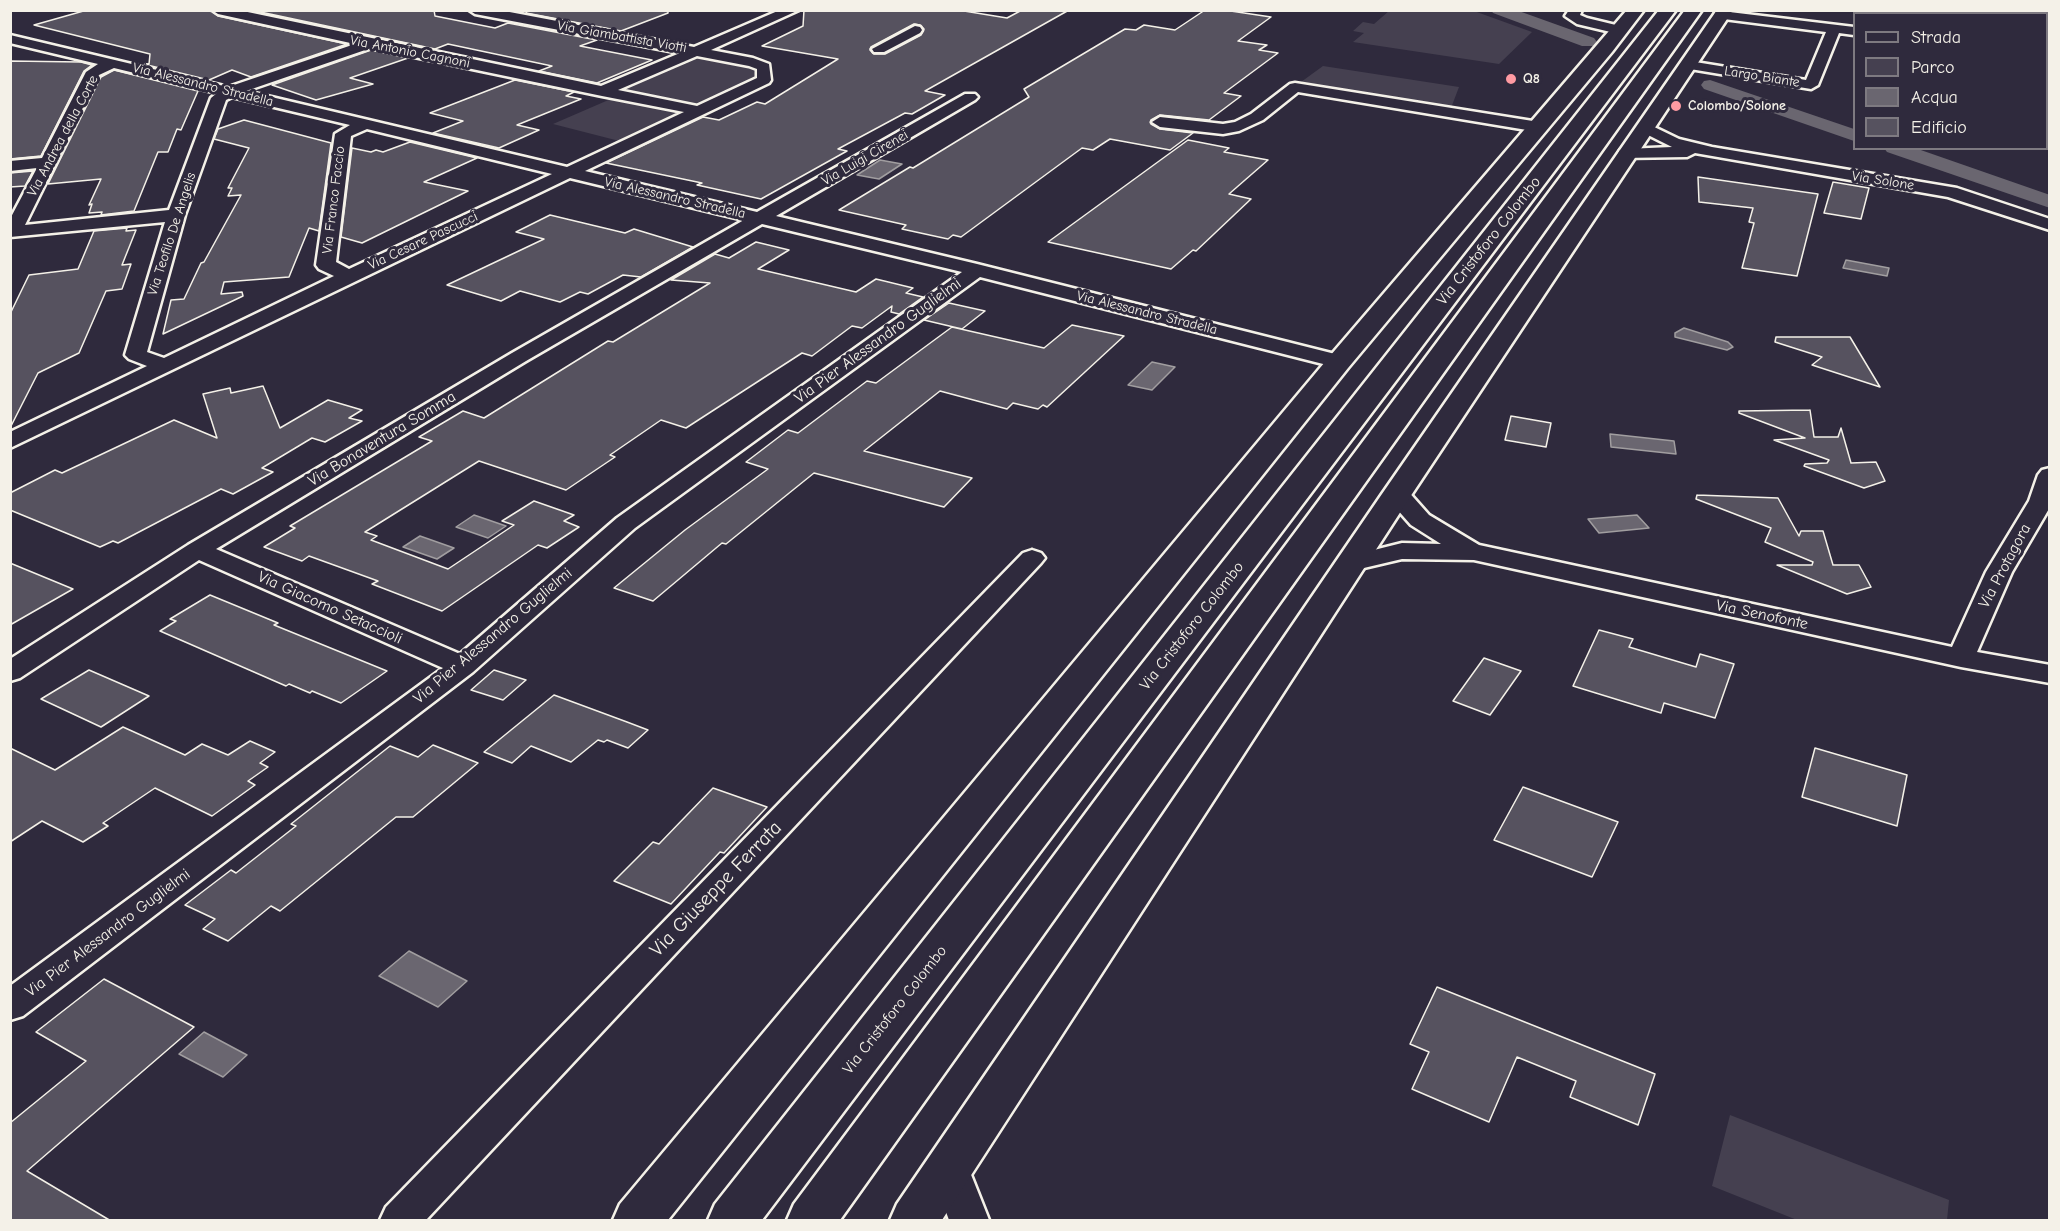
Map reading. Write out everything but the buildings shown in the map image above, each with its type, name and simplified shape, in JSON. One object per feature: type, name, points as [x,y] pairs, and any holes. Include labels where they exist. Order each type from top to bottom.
[{"type":"main road","name":"Via Cristoforo Colombo","points":[[812,1221],[1713,12]]},
{"type":"main road","points":[[915,1221],[1397,494],[1626,154],[1689,65],[1713,12]]},
{"type":"main road","name":"Via Cristoforo Colombo","points":[[638,1221],[1339,362],[1539,127],[1638,24]]},
{"type":"main road","name":"Via Cristoforo Colombo","points":[[733,1221],[1638,24]]},
{"type":"street","name":"Via Antonio Cagnoni","points":[[219,10],[370,44],[701,111]]},
{"type":"street","name":"Via Giambattista Viotti","points":[[475,10],[698,51]]},
{"type":"street","points":[[602,91],[793,10]]},
{"type":"street","points":[[1576,10],[1572,16],[1582,21],[1638,24]]},
{"type":"street","points":[[1713,12],[1853,31]]},
{"type":"street","name":"Largo Biante","points":[[1689,65],[1811,84],[1834,29]]},
{"type":"street","points":[[879,49],[915,30]]},
{"type":"street","name":"Via Alessandro Stradella","points":[[10,39],[977,270],[1339,362]]},
{"type":"street","points":[[230,91],[370,44]]},
{"type":"street","name":"Via Cesare Pascucci","points":[[10,441],[349,276],[570,174],[764,80],[764,67],[753,62],[698,51]]},
{"type":"street","name":"Via Andrea della Corte","points":[[113,63],[93,72],[13,232],[176,215]]},
{"type":"street","points":[[1160,122],[1223,129],[1239,126],[1257,117],[1295,87],[1539,127]]},
{"type":"street","name":"Via Teofilo De Angelis","points":[[165,365],[136,356],[176,215],[219,98],[230,91]]},
{"type":"street","name":"Via Luigi Cirenei","points":[[761,218],[970,97]]},
{"type":"street","name":"Via Franco Faccio","points":[[349,276],[326,265],[343,134],[364,124]]},
{"type":"street","points":[[1646,128],[1673,142],[1712,152]]},
{"type":"street","points":[[1626,154],[1656,151],[1712,152]]},
{"type":"street","name":"Via Solone","points":[[1712,152],[1951,192],[2049,225]]},
{"type":"street","points":[[10,166],[47,162]]},
{"type":"street","name":"Via Bonaventura Somma","points":[[10,672],[197,550],[519,357],[761,218]]},
{"type":"street","name":"Via Pier Alessandro Guglielmi","points":[[10,1006],[463,666],[626,523],[977,270]]},
{"type":"street","name":"Via Protagora","points":[[1960,657],[1999,572],[2041,501],[2049,475]]},
{"type":"street","points":[[1397,494],[1420,520],[1450,540],[1474,552]]},
{"type":"street","name":"Via Giacomo Setaccioli","points":[[197,550],[463,666]]},
{"type":"street","points":[[1351,563],[1402,551],[1474,552]]},
{"type":"street","name":"Via Senofonte","points":[[1474,552],[1960,657],[2049,674]]},
{"type":"street","name":"Via Giuseppe Ferrata","points":[[400,1221],[1032,558]]},
{"type":"street","points":[[950,1169],[969,1221]]},
{"type":"green space","points":[[1389,11],[1474,11],[1532,32],[1499,64],[1353,42],[1364,33],[1353,31],[1363,22],[1374,24]]},
{"type":"green space","points":[[698,51],[753,62],[764,80],[631,144],[553,124],[620,95],[602,91]]},
{"type":"green space","points":[[1323,66],[1459,87],[1451,108],[1301,82]]},
{"type":"green space","points":[[1730,1115],[1949,1200],[1947,1220],[1797,1220],[1712,1186]]},
{"type":"water","points":[[880,160],[902,164],[879,179],[857,175]]},
{"type":"water","points":[[1846,260],[1889,268],[1887,276],[1843,268]]},
{"type":"water","points":[[1684,328],[1728,342],[1733,347],[1727,350],[1675,337],[1675,333]]},
{"type":"water","points":[[1152,362],[1175,367],[1152,390],[1128,385]]},
{"type":"water","points":[[1610,434],[1674,441],[1676,454],[1611,447]]},
{"type":"water","points":[[474,515],[506,526],[488,538],[456,527]]},
{"type":"water","points":[[1637,515],[1649,528],[1599,533],[1588,519]]},
{"type":"water","points":[[420,536],[454,548],[437,559],[403,547]]},
{"type":"water","points":[[409,951],[467,981],[438,1007],[379,976]]},
{"type":"water","points":[[204,1032],[247,1055],[223,1077],[179,1054]]},
{"type":"waterway","points":[[1499,10],[1588,42]]},
{"type":"waterway","points":[[1710,85],[1853,135]]},
{"type":"waterway","points":[[1900,150],[2050,202]]},
{"type":"place","name":"Q8","points":[[1511,79]]},
{"type":"place","name":"Colombo/Solone","points":[[1676,106]]}]
